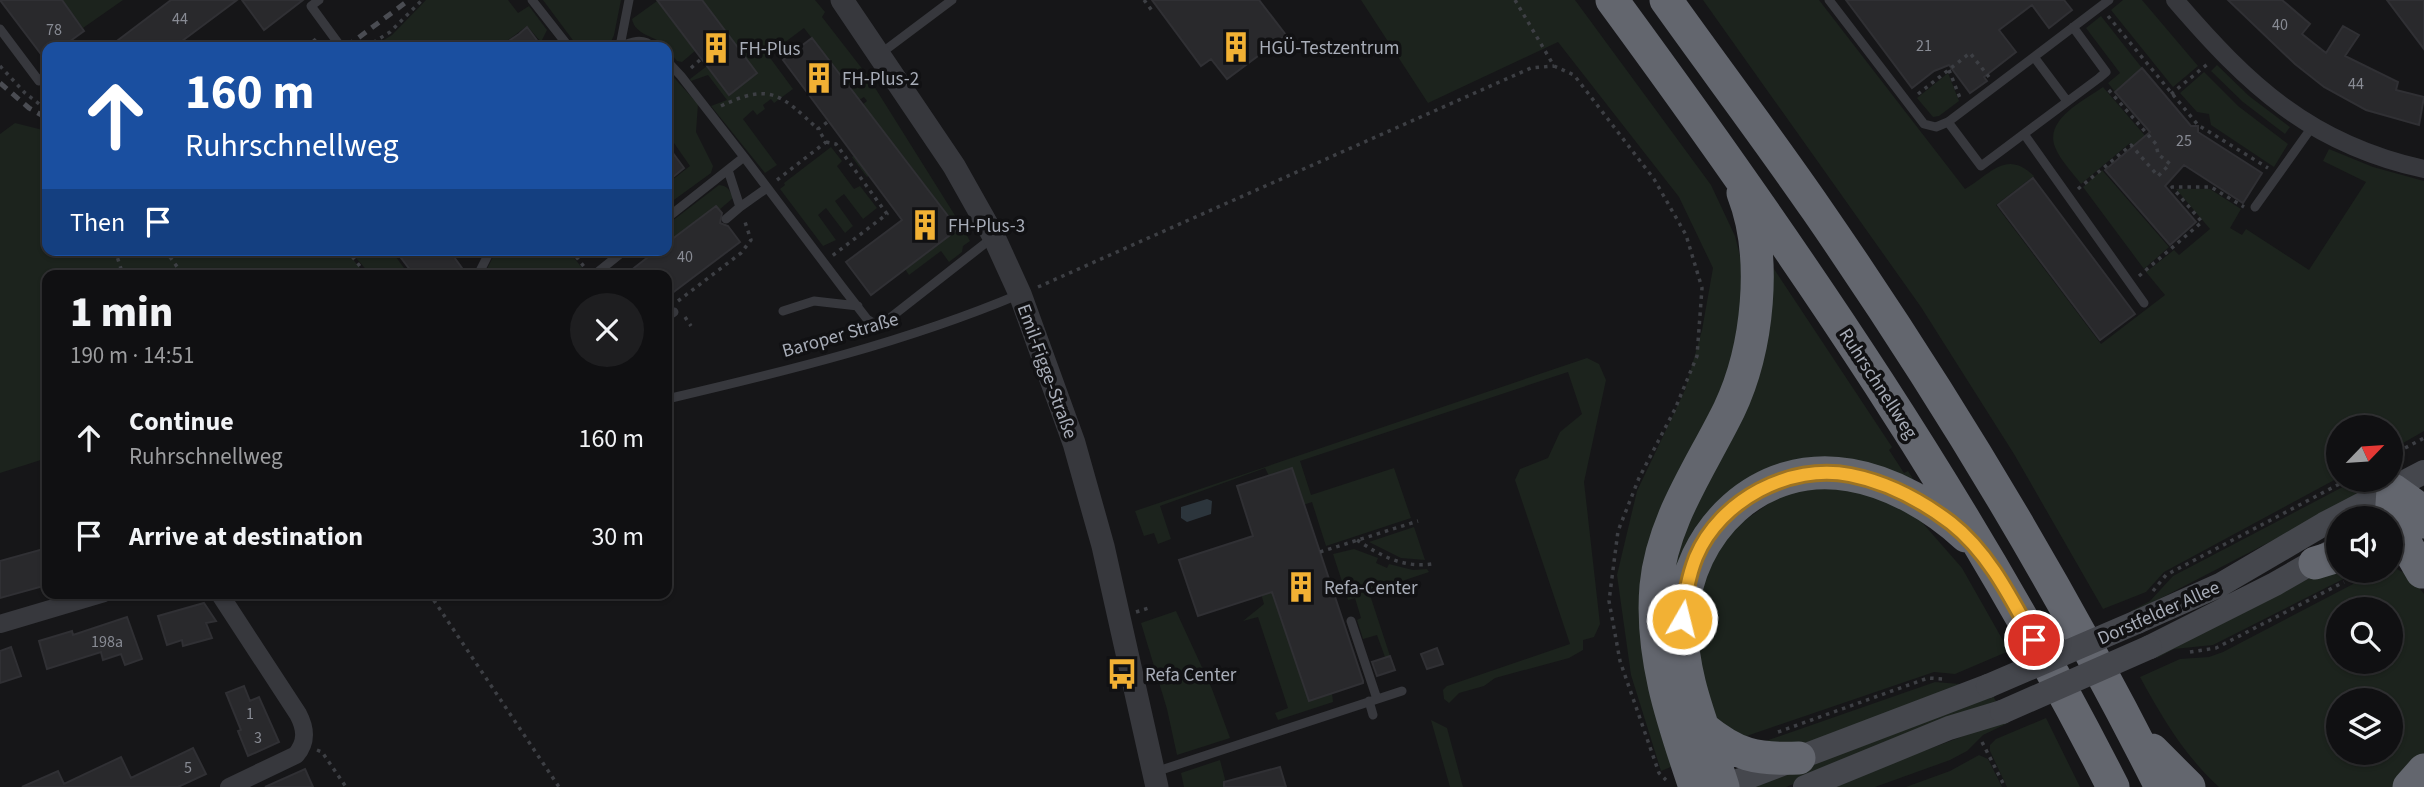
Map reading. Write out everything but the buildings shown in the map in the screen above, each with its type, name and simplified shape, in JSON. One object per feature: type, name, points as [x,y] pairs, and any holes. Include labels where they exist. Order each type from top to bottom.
[{"type":"highway","name":"Ruhrschnellweg","points":[[1612,0],[1718,144],[1886,391],[2054,673],[2113,787]]},
{"type":"highway","points":[[1666,0],[1819,212],[1886,314],[2022,533],[2121,709],[2161,787]]},
{"type":"highway","points":[[1681,784],[1658,657],[1656,585],[1672,519],[1740,384],[1752,337],[1756,295],[1752,228],[1739,183],[1718,144]]},
{"type":"highway","points":[[1723,787],[1688,675],[1682,619],[1686,588],[1696,556],[1709,535],[1736,505],[1773,484],[1825,473],[1849,474],[1874,481],[1918,501],[1951,523],[1964,534],[1996,572]]},
{"type":"highway","points":[[2406,509],[2423,574]]},
{"type":"highway","points":[[2403,564],[2423,574]]},
{"type":"highway","points":[[2121,709],[2147,746],[2189,787]]},
{"type":"highway","points":[[1703,727],[1719,741],[1750,756],[1802,772]]},
{"type":"highway","points":[[2409,787],[2424,770]]},
{"type":"main road","name":"Dorstfelder Allee","points":[[1802,772],[1988,686],[2220,585],[2324,524],[2406,509],[2424,472]]},
{"type":"main road","name":"Dorstfelder Allee","points":[[1723,787],[1802,772],[2002,712],[2150,647],[2326,557]]},
{"type":"street","name":"Emil-Figge-Straße","points":[[842,0],[954,166],[994,237],[1020,294],[1074,443],[1103,547],[1155,782]]},
{"type":"street","points":[[2175,0],[2221,53],[2261,91],[2312,127],[2379,158],[2424,169]]},
{"type":"street","points":[[0,624],[83,599]]},
{"type":"street","points":[[223,599],[298,714],[304,728],[303,744],[291,758],[229,787]]},
{"type":"lane","points":[[318,0],[311,6],[337,42]]},
{"type":"lane","points":[[532,0],[565,42]]},
{"type":"lane","points":[[620,42],[629,0]]},
{"type":"lane","points":[[880,54],[952,0]]},
{"type":"lane","points":[[1829,0],[1924,124],[1936,127],[1948,122],[2109,0]]},
{"type":"lane","points":[[1948,122],[1981,166],[2106,72],[2073,27]]},
{"type":"lane","points":[[0,29],[39,81],[42,78]]},
{"type":"lane","points":[[2034,57],[2067,101]]},
{"type":"lane","points":[[672,67],[710,112],[858,306],[875,324],[886,321],[994,237]]},
{"type":"lane","points":[[2255,207],[2312,127]]},
{"type":"lane","points":[[2024,134],[2144,303]]},
{"type":"lane","points":[[672,214],[744,157]]},
{"type":"lane","points":[[728,170],[740,207]]},
{"type":"lane","points":[[726,219],[767,188]]},
{"type":"lane","points":[[599,270],[617,256]]},
{"type":"lane","name":"Baroper Straße","points":[[672,398],[786,372],[858,352],[1020,294]]},
{"type":"lane","points":[[783,311],[814,301],[858,306]]},
{"type":"lane","points":[[1351,621],[1373,700],[1373,715]]},
{"type":"lane","points":[[1155,782],[1402,691]]},
{"type":"path","points":[[374,42],[390,32],[422,0]]},
{"type":"path","points":[[1144,0],[1153,12]]},
{"type":"path","points":[[1515,0],[1554,66]]},
{"type":"path","points":[[2101,6],[2198,125],[2278,175]]},
{"type":"path","points":[[1914,97],[1970,53],[1996,86]]},
{"type":"path","points":[[2171,94],[2221,53]]},
{"type":"path","points":[[0,66],[25,93],[42,106]]},
{"type":"path","points":[[1020,294],[1531,68],[1554,66],[1574,75],[1654,179],[1686,234],[1702,288],[1696,356],[1675,409],[1639,478],[1618,531],[1609,601],[1620,661],[1659,773],[1681,784]]},
{"type":"path","points":[[1949,70],[1964,110]]},
{"type":"path","points":[[2068,197],[2131,145],[2158,176],[2170,164],[2158,154],[2156,144],[2106,87]]},
{"type":"path","points":[[710,112],[725,104],[760,93],[774,94],[786,99],[818,130],[826,142],[836,144],[887,214],[824,262]]},
{"type":"path","points":[[818,130],[829,121]]},
{"type":"path","points":[[767,188],[826,142]]},
{"type":"path","points":[[2130,284],[2202,222],[2172,187],[2211,187],[2250,211],[2255,207]]},
{"type":"path","points":[[672,311],[741,253],[751,240],[740,207]]},
{"type":"path","points":[[352,256],[363,270]]},
{"type":"path","points":[[577,256],[588,270]]},
{"type":"path","points":[[2403,449],[2424,438]]},
{"type":"path","points":[[2148,596],[2166,575],[2326,491]]},
{"type":"path","points":[[1320,552],[1418,521]]},
{"type":"path","points":[[1357,540],[1394,561],[1420,566],[1432,564]]},
{"type":"path","points":[[2183,652],[2216,648],[2341,583]]},
{"type":"path","points":[[433,599],[559,787]]},
{"type":"path","points":[[1769,735],[1928,678],[1949,680]]},
{"type":"path","points":[[1982,742],[2005,787]]},
{"type":"path","points":[[303,744],[321,752],[346,787]]},
{"type":"shaded area","points":[[62,0],[123,0],[83,28]]},
{"type":"shaded area","points":[[426,0],[508,0],[518,13],[529,6],[547,30],[541,42],[527,26],[506,42],[380,42],[392,35]]},
{"type":"shaded area","points":[[543,0],[621,0],[611,42],[574,42]]},
{"type":"shaded area","points":[[702,0],[815,0],[825,12],[822,17],[867,75],[961,225],[970,241],[963,246],[962,252],[949,262],[941,251],[909,275],[905,269],[958,229],[900,152],[867,177],[852,157],[883,133],[862,105],[867,101],[864,97],[859,100],[804,28],[768,55],[793,89],[774,103],[771,99],[757,115],[753,110],[743,119],[777,165],[765,173],[711,106],[727,100],[708,75],[691,81],[690,79],[707,66],[729,95],[757,73]]},
{"type":"shaded area","points":[[1361,0],[1575,0],[1711,185],[1735,236],[1745,276],[1738,362],[1662,513],[1673,766],[1661,771],[1631,675],[1617,575],[1637,491],[1685,390],[1702,330],[1713,268],[1679,197],[1558,42],[1428,103]]},
{"type":"shaded area","points":[[1703,0],[1819,0],[1965,189],[1991,171],[2007,164],[2024,168],[2034,176],[1996,205],[2101,344],[2165,295],[2146,272],[2174,250],[2179,255],[2210,229],[2176,189],[2210,189],[2241,209],[2230,228],[2242,235],[2246,229],[2309,270],[2366,182],[2323,161],[2329,149],[2373,167],[2424,181],[2424,431],[2403,443],[2403,415],[2326,415],[2326,484],[2164,572],[2146,592],[2103,609],[2014,454],[1921,307]]},
{"type":"shaded area","points":[[2123,0],[2142,0],[2198,66],[2173,87],[2111,10]]},
{"type":"shaded area","points":[[657,1],[695,51],[682,62],[677,61],[672,54],[672,42],[661,42],[642,32],[637,29],[632,19]]},
{"type":"shaded area","points":[[2101,16],[2142,68],[2115,92],[2108,83],[2120,73],[2086,28]]},
{"type":"shaded area","points":[[2217,65],[2249,96],[2290,127],[2285,134],[2243,102],[2211,71]]},
{"type":"shaded area","points":[[2204,72],[2238,106],[2288,144],[2274,167],[2211,125],[2209,114],[2197,112],[2180,93]]},
{"type":"shaded area","points":[[1948,73],[1959,101],[1939,116],[1933,117],[1917,98]]},
{"type":"shaded area","points":[[672,75],[698,104],[696,132],[713,166],[711,173],[672,201],[672,180],[690,166],[672,140]]},
{"type":"shaded area","points":[[2103,87],[2153,145],[2157,174],[2130,143],[2081,184],[2060,157],[2053,137],[2055,128],[2068,111]]},
{"type":"shaded area","points":[[15,123],[42,130],[42,256],[350,256],[362,270],[42,270],[42,460],[0,473],[0,134]]},
{"type":"shaded area","points":[[831,147],[842,161],[837,166],[854,189],[860,186],[877,208],[863,219],[844,194],[835,201],[853,226],[845,233],[826,208],[818,215],[836,240],[823,246],[780,189]]},
{"type":"shaded area","points":[[2102,170],[2169,247],[2144,269],[2083,187]]},
{"type":"shaded area","points":[[719,185],[725,186],[733,198],[719,210],[716,206],[672,239],[672,221]]},
{"type":"shaded area","points":[[354,256],[395,256],[405,270],[367,270]]},
{"type":"shaded area","points":[[494,256],[573,256],[584,270],[486,270]]},
{"type":"shaded area","points":[[1768,260],[1892,447],[1889,450],[1904,473],[1908,471],[1927,501],[1807,466],[1687,555],[1670,578]]},
{"type":"shaded area","points":[[1587,358],[1599,364],[1606,380],[1584,482],[1600,624],[1594,637],[1583,640],[1583,650],[1569,658],[1495,678],[1484,686],[1459,693],[1449,703],[1444,699],[1443,690],[1447,686],[1570,644],[1515,480],[1520,469],[1548,458],[1560,432],[1582,414],[1568,372],[1300,461],[1311,495],[1394,468],[1411,518],[1326,546],[1312,502],[1303,505],[1269,476],[1265,468],[1160,506],[1171,539],[1158,544],[1154,533],[1144,536],[1135,511]]},
{"type":"shaded area","points":[[1795,485],[1862,486],[1920,520],[1962,568],[2009,651],[1955,674],[1934,672],[1735,740],[1721,729],[1700,695],[1690,628],[1714,542]]},
{"type":"shaded area","points":[[2333,492],[2367,492],[2340,506],[2326,506],[2326,513],[2132,613],[2131,611],[2150,601],[2173,576]]},
{"type":"shaded area","points":[[1207,499],[1212,501],[1211,514],[1187,522],[1181,518],[1181,507]]},
{"type":"shaded area","points":[[1414,527],[1425,560],[1401,558],[1369,542]]},
{"type":"shaded area","points":[[1354,549],[1378,558],[1376,563],[1387,568],[1389,564],[1413,570],[1427,569],[1429,572],[1369,592],[1390,656],[1385,657],[1377,635],[1363,639],[1357,620],[1361,618],[1355,598],[1348,600],[1333,554]]},
{"type":"shaded area","points":[[2326,570],[2326,583],[2335,583],[2213,645],[2174,649],[2157,658],[2155,655]]},
{"type":"shaded area","points":[[2403,572],[2410,576],[2424,594],[2424,756],[2398,787],[2219,787],[2175,736],[2140,677],[2180,659],[2209,657],[2223,652],[2326,598],[2326,674],[2403,674],[2403,597],[2328,597],[2355,583],[2403,583]]},
{"type":"shaded area","points":[[1260,590],[1272,591],[1309,701],[1332,693],[1333,702],[1278,720],[1275,713],[1288,708],[1258,617],[1243,621],[1264,604]]},
{"type":"shaded area","points":[[1176,611],[1212,689],[1230,738],[1177,755],[1167,709],[1141,623]]},
{"type":"shaded area","points":[[1935,682],[1960,684],[1811,743],[1754,745]]},
{"type":"shaded area","points":[[1993,696],[1997,703],[1786,787],[1739,787]]},
{"type":"shaded area","points":[[2046,718],[2080,787],[2007,787],[1990,751],[1990,745],[1996,739]]},
{"type":"shaded area","points":[[1431,720],[1447,728],[1463,787],[1450,787]]},
{"type":"shaded area","points":[[2006,720],[2008,723],[1983,735],[1967,751],[1950,760],[1875,787],[1828,787]]},
{"type":"shaded area","points":[[1979,755],[1988,759],[2002,787],[1906,787],[1950,771]]},
{"type":"shaded area","points":[[1220,760],[1227,787],[1184,787],[1181,773]]},
{"type":"railway","points":[[353,42],[409,0]]},
{"type":"railway","points":[[0,83],[29,108],[42,115]]},
{"type":"place","name":"HGÜ-Testzentrum","points":[[1236,47]]},
{"type":"place","name":"FH-Plus","points":[[716,48]]},
{"type":"place","name":"FH-Plus-2","points":[[819,78]]},
{"type":"place","name":"FH-Plus-3","points":[[925,225]]},
{"type":"place","name":"Refa-Center","points":[[1301,587]]},
{"type":"place","name":"Refa Center","points":[[1122,674]]},
{"type":"route","points":[[1682,619],[1686,588],[1696,556],[1720,520],[1736,505],[1755,492],[1798,477],[1825,473],[1849,474],[1874,481],[1918,501],[1964,534],[1996,572],[2034,640]]}]
